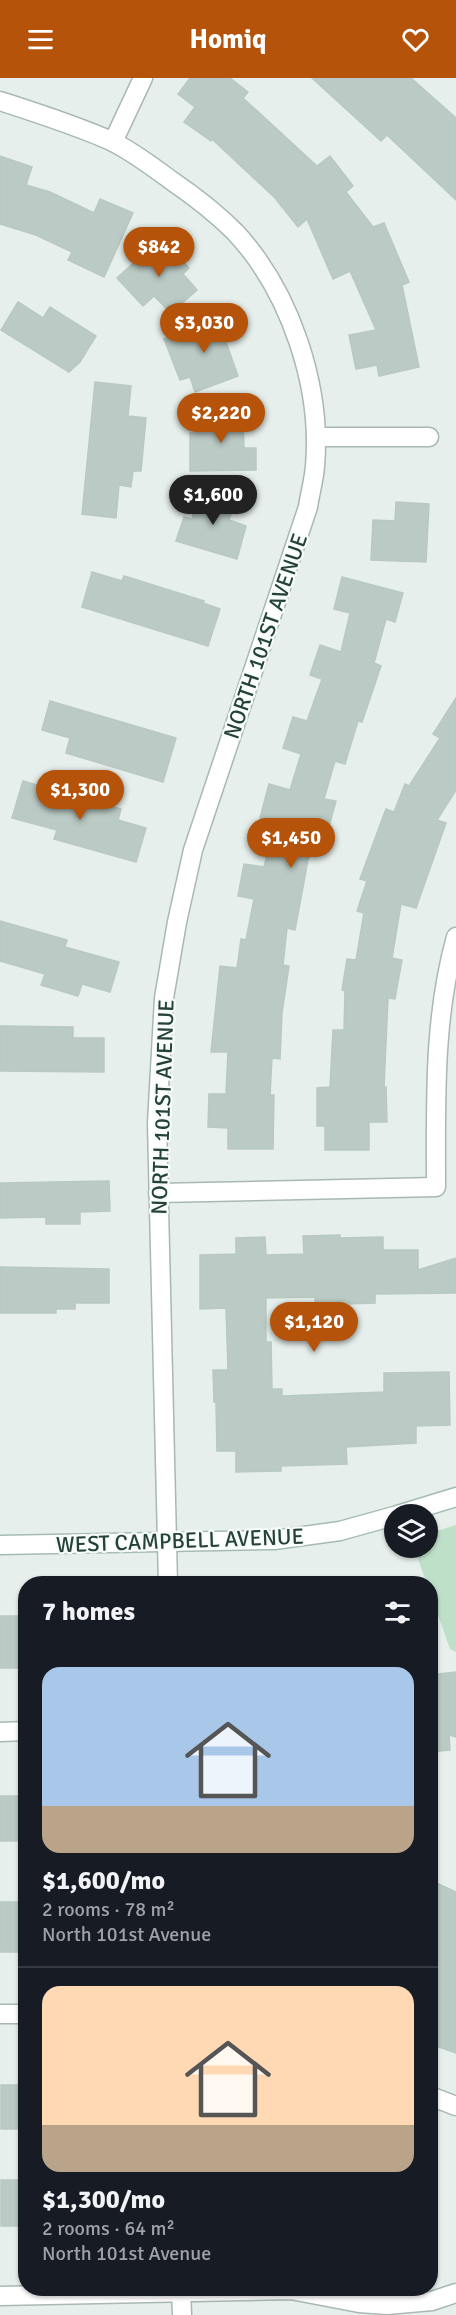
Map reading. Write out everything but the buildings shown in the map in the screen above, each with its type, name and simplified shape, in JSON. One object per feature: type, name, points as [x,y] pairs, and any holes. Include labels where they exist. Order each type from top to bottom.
[{"type":"street","points":[[113,142],[143,78]]},
{"type":"street","name":"NORTH 101ST AVENUE","points":[[0,101],[113,142],[201,201],[236,233],[271,280],[303,356],[312,391],[316,437],[315,468],[308,507],[194,850],[177,922],[164,998],[157,1123],[168,1576]]},
{"type":"street","points":[[316,437],[429,437]]},
{"type":"street","points":[[158,1193],[436,1187],[436,1060],[442,997],[456,937]]},
{"type":"street","name":"WEST CAMPBELL AVENUE","points":[[433,1504],[456,1497]]},
{"type":"street","name":"WEST CAMPBELL AVENUE","points":[[0,1545],[274,1540],[340,1531],[384,1518]]},
{"type":"street","points":[[0,1732],[18,1731]]},
{"type":"street","points":[[0,2014],[18,2014]]},
{"type":"street","points":[[438,2099],[456,2106]]},
{"type":"street","points":[[322,2296],[387,2306],[432,2301],[456,2294]]},
{"type":"street","points":[[0,2296],[18,2296]]},
{"type":"street","points":[[181,2296],[182,2315]]},
{"type":"green space","points":[[456,1525],[456,1652],[450,1649],[438,1615],[438,1576],[424,1576],[418,1558],[438,1558],[438,1531]]}]
